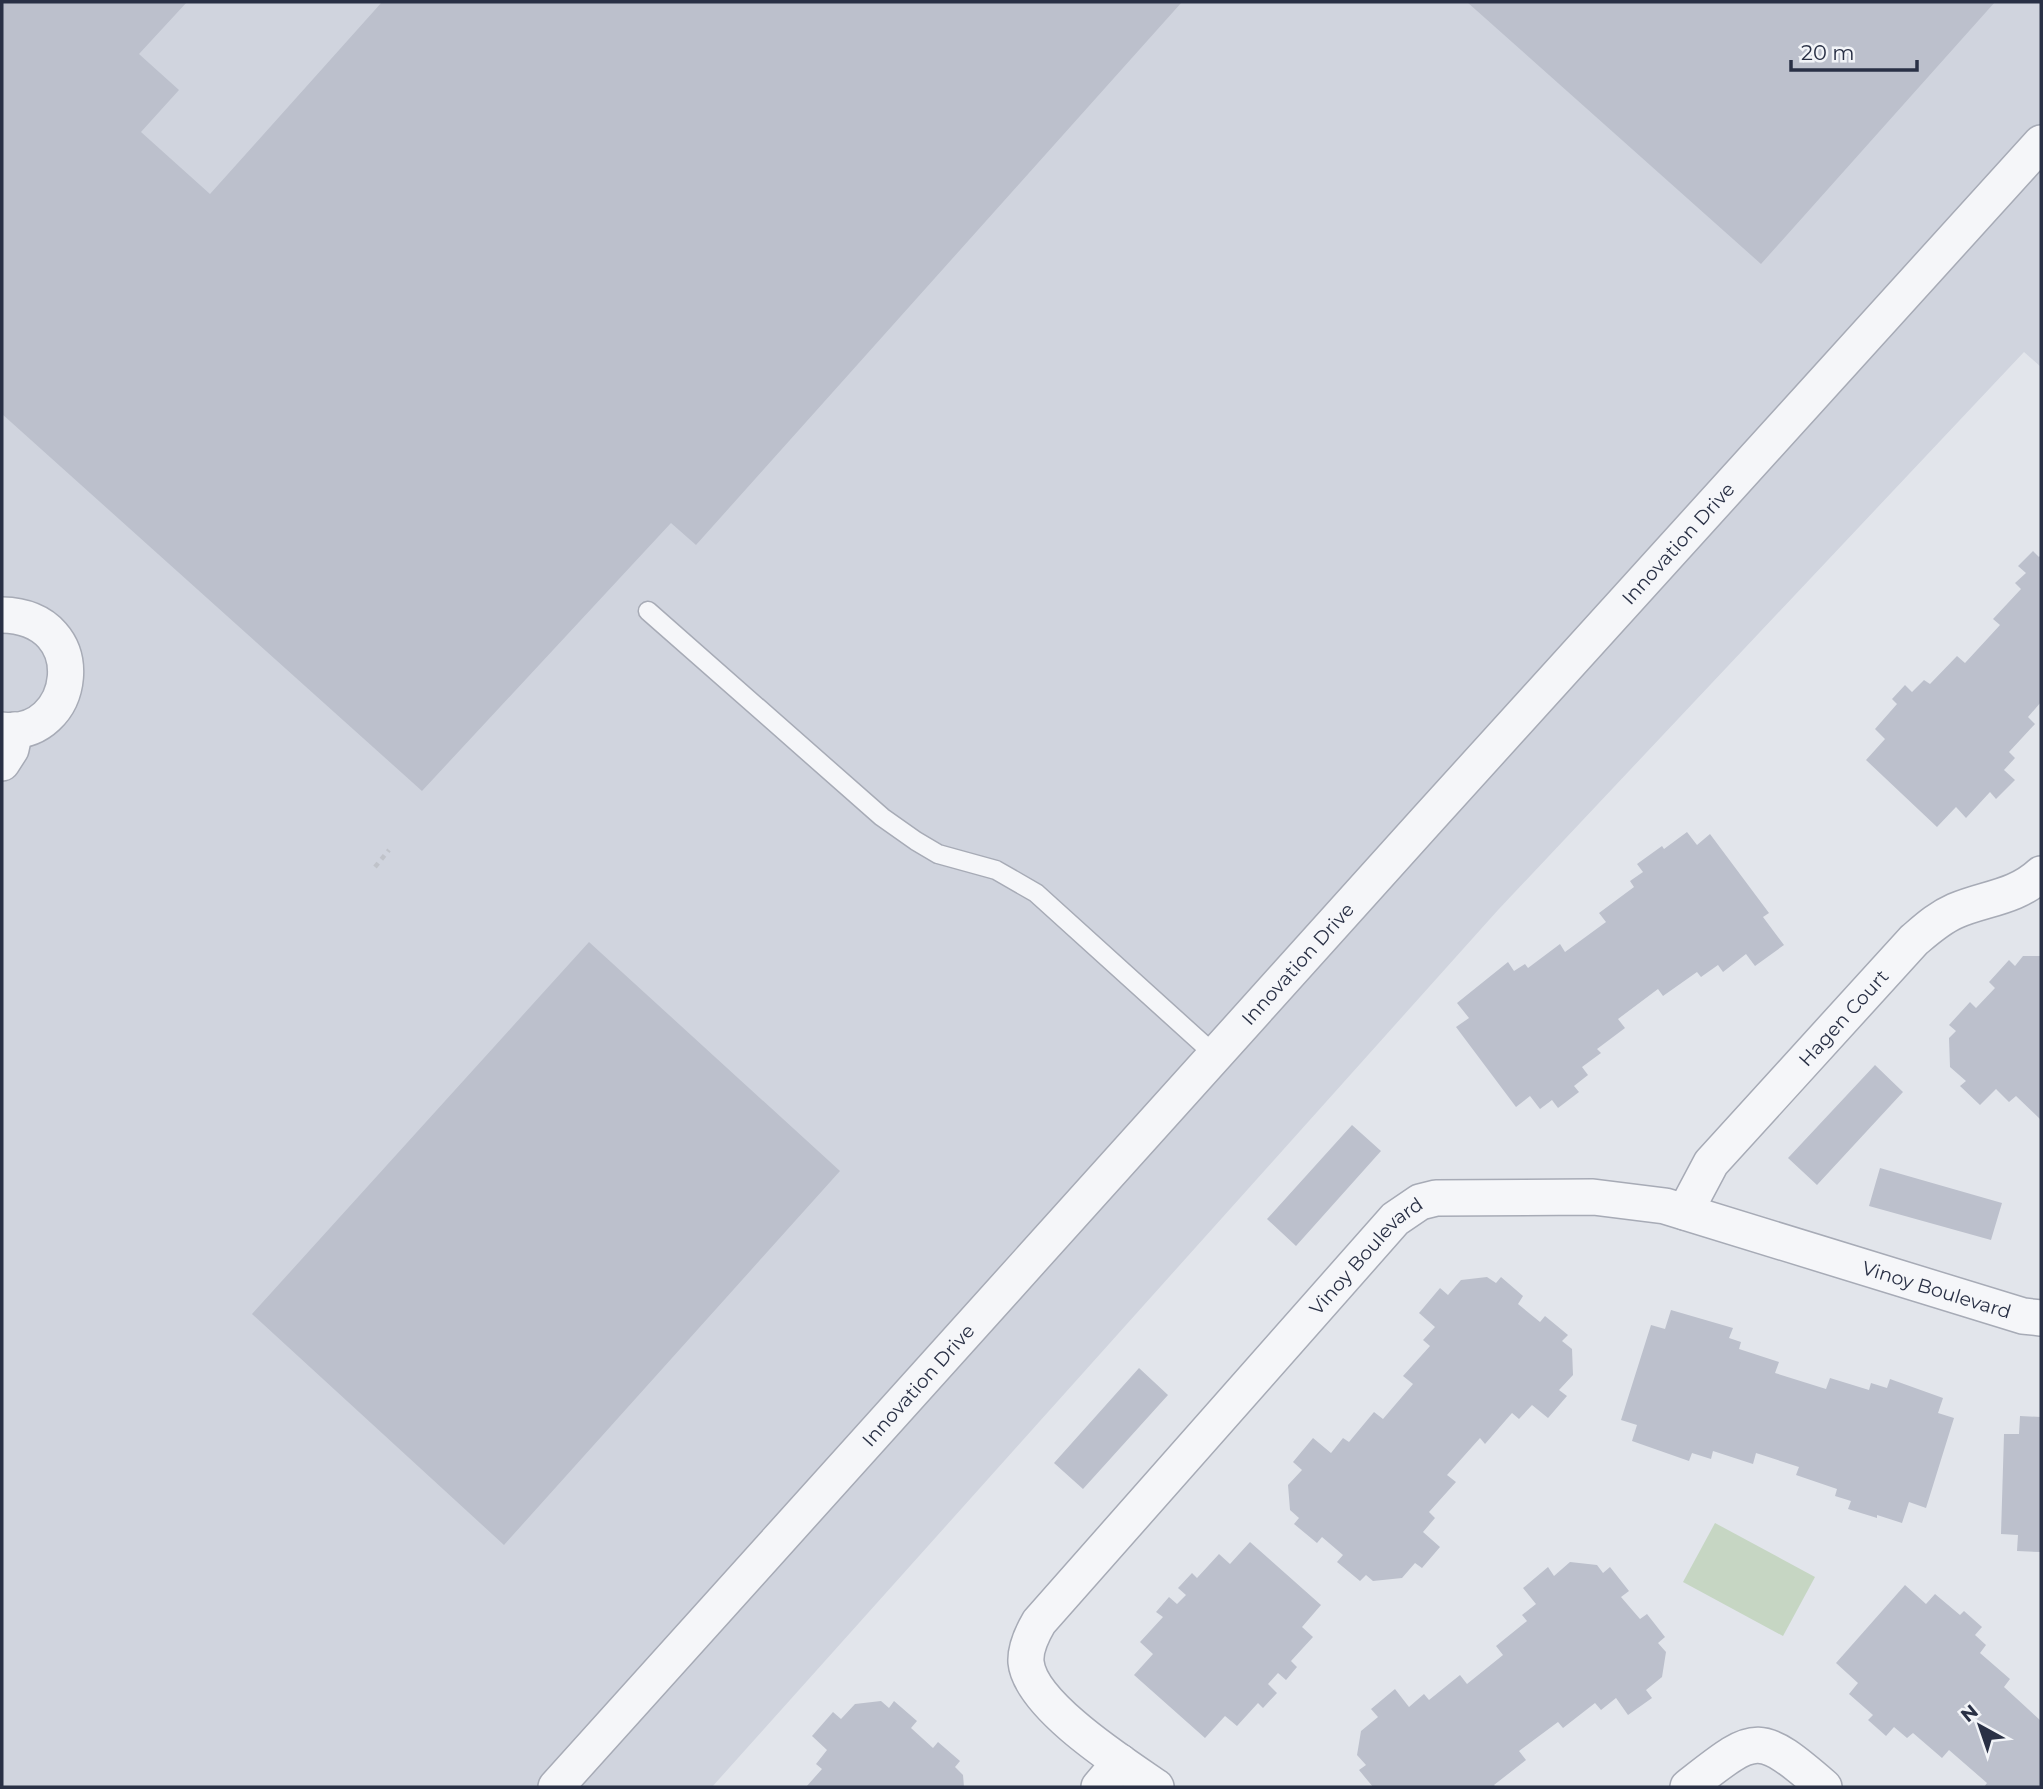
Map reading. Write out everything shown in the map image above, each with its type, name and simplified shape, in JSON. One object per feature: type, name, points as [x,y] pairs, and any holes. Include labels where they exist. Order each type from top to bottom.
[{"type":"street","name":"Innovation Drive","points":[[556,1787],[2041,143]]},
{"type":"street","points":[[2,615],[20,615],[38,622],[52,634],[62,651],[67,669],[65,688],[44,719],[27,728],[8,730],[12,749],[2,763]]},
{"type":"street","name":"Hagen Court","points":[[1685,1212],[1711,1163],[1914,940],[1935,922],[1954,912],[2005,897],[2041,874]]},
{"type":"street","name":"Vinoy Boulevard","points":[[1156,1787],[1109,1775],[1068,1722],[1038,1690],[1030,1677],[1026,1661],[1032,1634],[1039,1622],[1395,1219],[1420,1202],[1436,1198],[1611,1198],[1665,1206],[2022,1315],[2041,1318]]},
{"type":"street","points":[[1688,1787],[1730,1755],[1745,1746],[1757,1744],[1788,1756],[1824,1787]]},
{"type":"lane","points":[[648,611],[882,817],[938,854],[996,870],[1036,893],[1215,1055]]},
{"type":"path","points":[[375,867],[389,850]]},
{"type":"shaded area","points":[[2,2],[2041,2],[2041,367],[2024,352],[1498,910],[712,1787],[2,1787]]},
{"type":"green space","points":[[1715,1523],[1815,1577],[1783,1636],[1683,1582]]},
{"type":"building","points":[[2,2],[187,2],[139,54],[179,90],[141,132],[210,194],[382,2],[1182,2],[696,545],[671,523],[422,791],[2,414]]},
{"type":"building","points":[[1467,2],[1995,2],[1761,264]]},
{"type":"building","points":[[2033,551],[2039,557],[2041,555],[2041,702],[2028,717],[2035,724],[2009,752],[2015,758],[2004,770],[2015,780],[1996,799],[1990,792],[1966,818],[1956,807],[1937,827],[1866,760],[1885,739],[1875,729],[1897,704],[1892,699],[1905,685],[1912,692],[1924,680],[1930,684],[1957,656],[1965,663],[2000,625],[1993,619],[2021,589],[2015,583],[2026,573],[2018,566]]},
{"type":"building","points":[[1687,832],[1697,845],[1710,834],[1769,913],[1763,917],[1784,945],[1755,966],[1746,954],[1723,972],[1718,965],[1701,977],[1697,972],[1663,996],[1658,989],[1618,1019],[1625,1028],[1597,1049],[1601,1053],[1582,1067],[1588,1075],[1574,1086],[1579,1092],[1558,1108],[1552,1100],[1540,1109],[1530,1096],[1516,1107],[1456,1027],[1469,1018],[1457,1003],[1508,962],[1514,971],[1525,964],[1528,968],[1560,944],[1565,952],[1606,922],[1599,913],[1634,887],[1630,881],[1643,872],[1637,864]]},
{"type":"building","points":[[589,942],[840,1171],[504,1545],[252,1314]]},
{"type":"building","points":[[2023,956],[2041,956],[2041,1120],[2016,1096],[2009,1102],[1996,1089],[1980,1105],[1960,1086],[1966,1081],[1950,1067],[1949,1038],[1956,1031],[1949,1025],[1970,1002],[1976,1008],[1995,988],[1989,982],[2009,960],[2015,966]]},
{"type":"building","points":[[1875,1065],[1903,1092],[1817,1185],[1788,1158]]},
{"type":"building","points":[[1352,1125],[1381,1151],[1296,1246],[1267,1219]]},
{"type":"building","points":[[1880,1168],[2002,1203],[1991,1240],[1869,1206]]},
{"type":"building","points":[[1487,1277],[1496,1283],[1501,1277],[1523,1296],[1518,1304],[1540,1322],[1545,1316],[1568,1335],[1562,1341],[1572,1349],[1573,1375],[1559,1390],[1567,1396],[1548,1418],[1532,1405],[1519,1419],[1512,1413],[1485,1444],[1480,1438],[1447,1475],[1456,1482],[1429,1512],[1435,1518],[1423,1532],[1440,1547],[1422,1568],[1415,1563],[1402,1578],[1373,1581],[1366,1575],[1360,1581],[1337,1562],[1343,1555],[1322,1537],[1317,1543],[1294,1524],[1299,1518],[1290,1510],[1288,1485],[1302,1470],[1293,1462],[1313,1438],[1331,1453],[1343,1438],[1349,1442],[1374,1412],[1383,1419],[1413,1384],[1403,1376],[1430,1346],[1423,1340],[1435,1327],[1419,1313],[1440,1288],[1448,1295],[1461,1280]]},
{"type":"building","points":[[1671,1310],[1733,1328],[1729,1338],[1741,1342],[1739,1349],[1779,1362],[1775,1373],[1826,1389],[1830,1378],[1869,1390],[1871,1383],[1887,1388],[1890,1379],[1943,1398],[1938,1413],[1954,1418],[1926,1508],[1909,1502],[1902,1523],[1877,1515],[1877,1518],[1848,1509],[1851,1501],[1835,1496],[1837,1489],[1796,1475],[1799,1467],[1756,1453],[1753,1464],[1713,1451],[1711,1459],[1692,1453],[1689,1461],[1632,1441],[1637,1425],[1621,1420],[1651,1325],[1665,1329]]},
{"type":"building","points":[[1139,1368],[1168,1395],[1083,1489],[1054,1463]]},
{"type":"building","points":[[2020,1416],[2041,1417],[2041,1552],[2017,1551],[2018,1535],[2001,1534],[2004,1434],[2019,1434]]},
{"type":"building","points":[[1250,1542],[1321,1605],[1302,1627],[1313,1637],[1291,1661],[1297,1667],[1286,1680],[1278,1673],[1268,1684],[1277,1693],[1263,1708],[1258,1703],[1237,1726],[1225,1716],[1205,1738],[1134,1675],[1153,1654],[1140,1642],[1163,1617],[1156,1612],[1169,1597],[1177,1604],[1186,1595],[1178,1588],[1192,1573],[1197,1578],[1219,1554],[1230,1564]]},
{"type":"building","points":[[1570,1562],[1597,1565],[1603,1573],[1610,1567],[1629,1591],[1621,1597],[1640,1619],[1647,1614],[1665,1637],[1658,1643],[1666,1652],[1662,1677],[1646,1690],[1652,1698],[1628,1715],[1616,1698],[1601,1710],[1595,1703],[1563,1728],[1558,1722],[1519,1751],[1526,1760],[1494,1785],[1496,1787],[1373,1787],[1359,1770],[1366,1765],[1357,1755],[1361,1731],[1378,1717],[1371,1709],[1395,1689],[1409,1707],[1424,1694],[1429,1700],[1460,1675],[1467,1684],[1503,1655],[1496,1646],[1527,1621],[1522,1615],[1536,1604],[1523,1588],[1548,1567],[1554,1576]]},
{"type":"building","points":[[1905,1585],[1926,1604],[1935,1594],[1960,1615],[1964,1611],[1982,1627],[1975,1635],[1986,1645],[1980,1653],[2010,1679],[2004,1687],[2041,1721],[2041,1787],[1984,1787],[1987,1783],[1949,1750],[1942,1758],[1913,1733],[1907,1738],[1894,1727],[1886,1736],[1868,1720],[1873,1715],[1849,1694],[1858,1683],[1836,1663]]},
{"type":"building","points":[[881,1701],[889,1708],[894,1701],[917,1721],[911,1728],[933,1748],[938,1742],[960,1761],[955,1767],[963,1775],[964,1787],[806,1787],[822,1769],[816,1764],[827,1750],[812,1736],[833,1712],[841,1719],[855,1704]]}]
